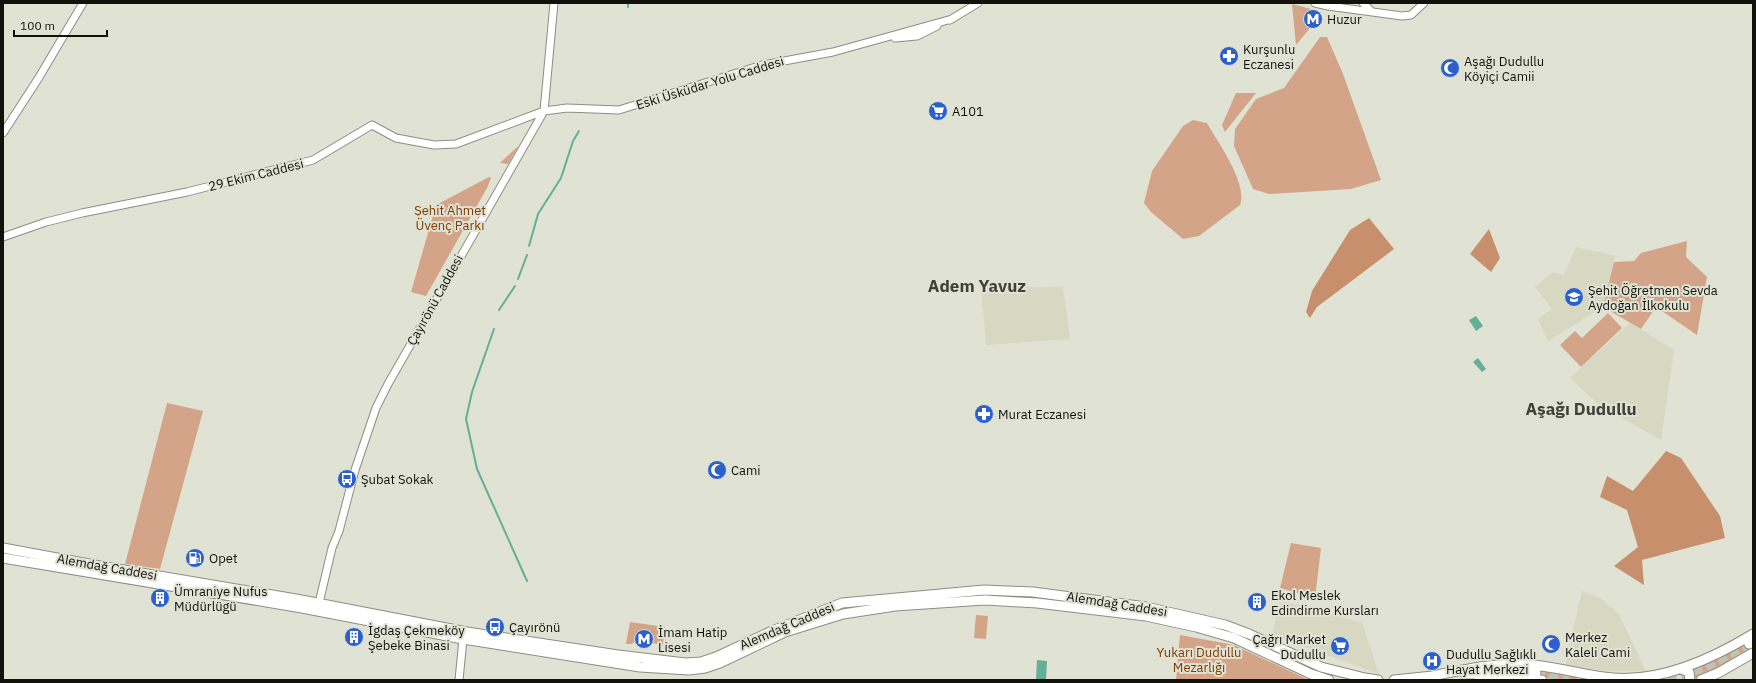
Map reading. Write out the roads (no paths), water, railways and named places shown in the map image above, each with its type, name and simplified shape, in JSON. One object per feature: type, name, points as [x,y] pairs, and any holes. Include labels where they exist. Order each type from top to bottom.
[{"type":"main road","name":"Alemdağ Caddesi","points":[[3,548],[463,635],[619,659],[661,661],[701,662],[716,657],[797,620],[842,603],[984,590],[1033,592],[1146,607],[1225,625],[1249,634],[1321,667],[1378,680]]},
{"type":"main road","name":"Alemdağ Caddesi","points":[[3,558],[318,607]]},
{"type":"main road","points":[[984,590],[985,600]]},
{"type":"main road","name":"Alemdağ Caddesi","points":[[619,659],[640,667],[689,670],[705,668],[720,663],[785,632],[844,614],[894,606],[985,600],[1037,602],[1113,612],[1196,627],[1234,638],[1311,674],[1329,680]]},
{"type":"main road","points":[[1427,677],[1478,667],[1514,664],[1533,665],[1600,677],[1630,679],[1681,669],[1715,654],[1753,634]]},
{"type":"main road","points":[[1701,680],[1718,673],[1752,646]]},
{"type":"main road","points":[[1681,669],[1689,672],[1690,680]]},
{"type":"main road","points":[[1394,680],[1504,672],[1539,676]]},
{"type":"main road","points":[[1479,680],[1539,676]]},
{"type":"street","points":[[3,133],[38,79],[83,3]]},
{"type":"street","name":"Çayırönü Caddesi","points":[[318,607],[332,548],[339,531],[356,470],[376,408],[388,384],[544,110],[554,3]]},
{"type":"street","name":"Eski Üsküdar Yolu Caddesi","points":[[544,110],[567,108],[619,110],[762,65],[833,52],[875,40],[917,36],[978,3]]},
{"type":"street","points":[[1315,3],[1331,4],[1402,16],[1411,15],[1424,3]]},
{"type":"street","points":[[1363,3],[1371,11]]},
{"type":"street","name":"29 Ekim Caddesi","points":[[3,237],[46,222],[82,213],[193,190],[313,160],[372,125],[396,138],[434,145],[456,144],[544,110]]},
{"type":"street","points":[[459,680],[463,635]]},
{"type":"waterway","points":[[529,246],[538,214],[561,178],[573,141],[579,131]]},
{"type":"waterway","points":[[518,279],[527,255]]},
{"type":"waterway","points":[[499,310],[515,286]]},
{"type":"waterway","points":[[494,329],[472,392],[466,419],[477,469],[527,581]]},
{"type":"tunnel","points":[[1668,680],[1705,667],[1749,644]]},
{"type":"tunnel","points":[[1536,673],[1569,680]]},
{"type":"place","name":"Huzur","points":[[1313,19]]},
{"type":"place","name":"Kurşunlu Eczanesi","points":[[1229,56]]},
{"type":"place","name":"Aşağı Dudullu Köyiçi Camii","points":[[1450,68]]},
{"type":"place","name":"A101","points":[[938,111]]},
{"type":"place","name":"Şehit Öğretmen Sevda Aydoğan İlkokulu","points":[[1574,297]]},
{"type":"place","name":"Murat Eczanesi","points":[[984,414]]},
{"type":"place","name":"Cami","points":[[717,470]]},
{"type":"place","name":"Şubat Sokak","points":[[347,479]]},
{"type":"place","name":"Opet","points":[[195,558]]},
{"type":"place","name":"Ümraniye Nufus Müdürlügü","points":[[160,598]]},
{"type":"place","name":"Ekol Meslek Edindirme Kursları","points":[[1257,602]]},
{"type":"place","name":"Çayırönü","points":[[495,627]]},
{"type":"place","name":"İgdaş Çekmeköy Şebeke Binasi","points":[[354,637]]},
{"type":"place","name":"İmam Hatip Lisesi","points":[[644,639]]},
{"type":"place","name":"Merkez Kaleli Cami","points":[[1551,644]]},
{"type":"place","name":"Çağrı Market Dudullu","points":[[1340,646]]},
{"type":"place","name":"Dudullu Sağlıklı Hayat Merkezi","points":[[1432,661]]},
{"type":"district","name":"Adem Yavuz","points":[[977,286]]},
{"type":"district","name":"Aşağı Dudullu","points":[[1581,409]]},
{"type":"park label","name":"Şehit Ahmet Üvenç Parkı","points":[[450,218]]},
{"type":"park label","name":"Yukarı Dudullu Mezarlığı","points":[[1199,660]]}]
